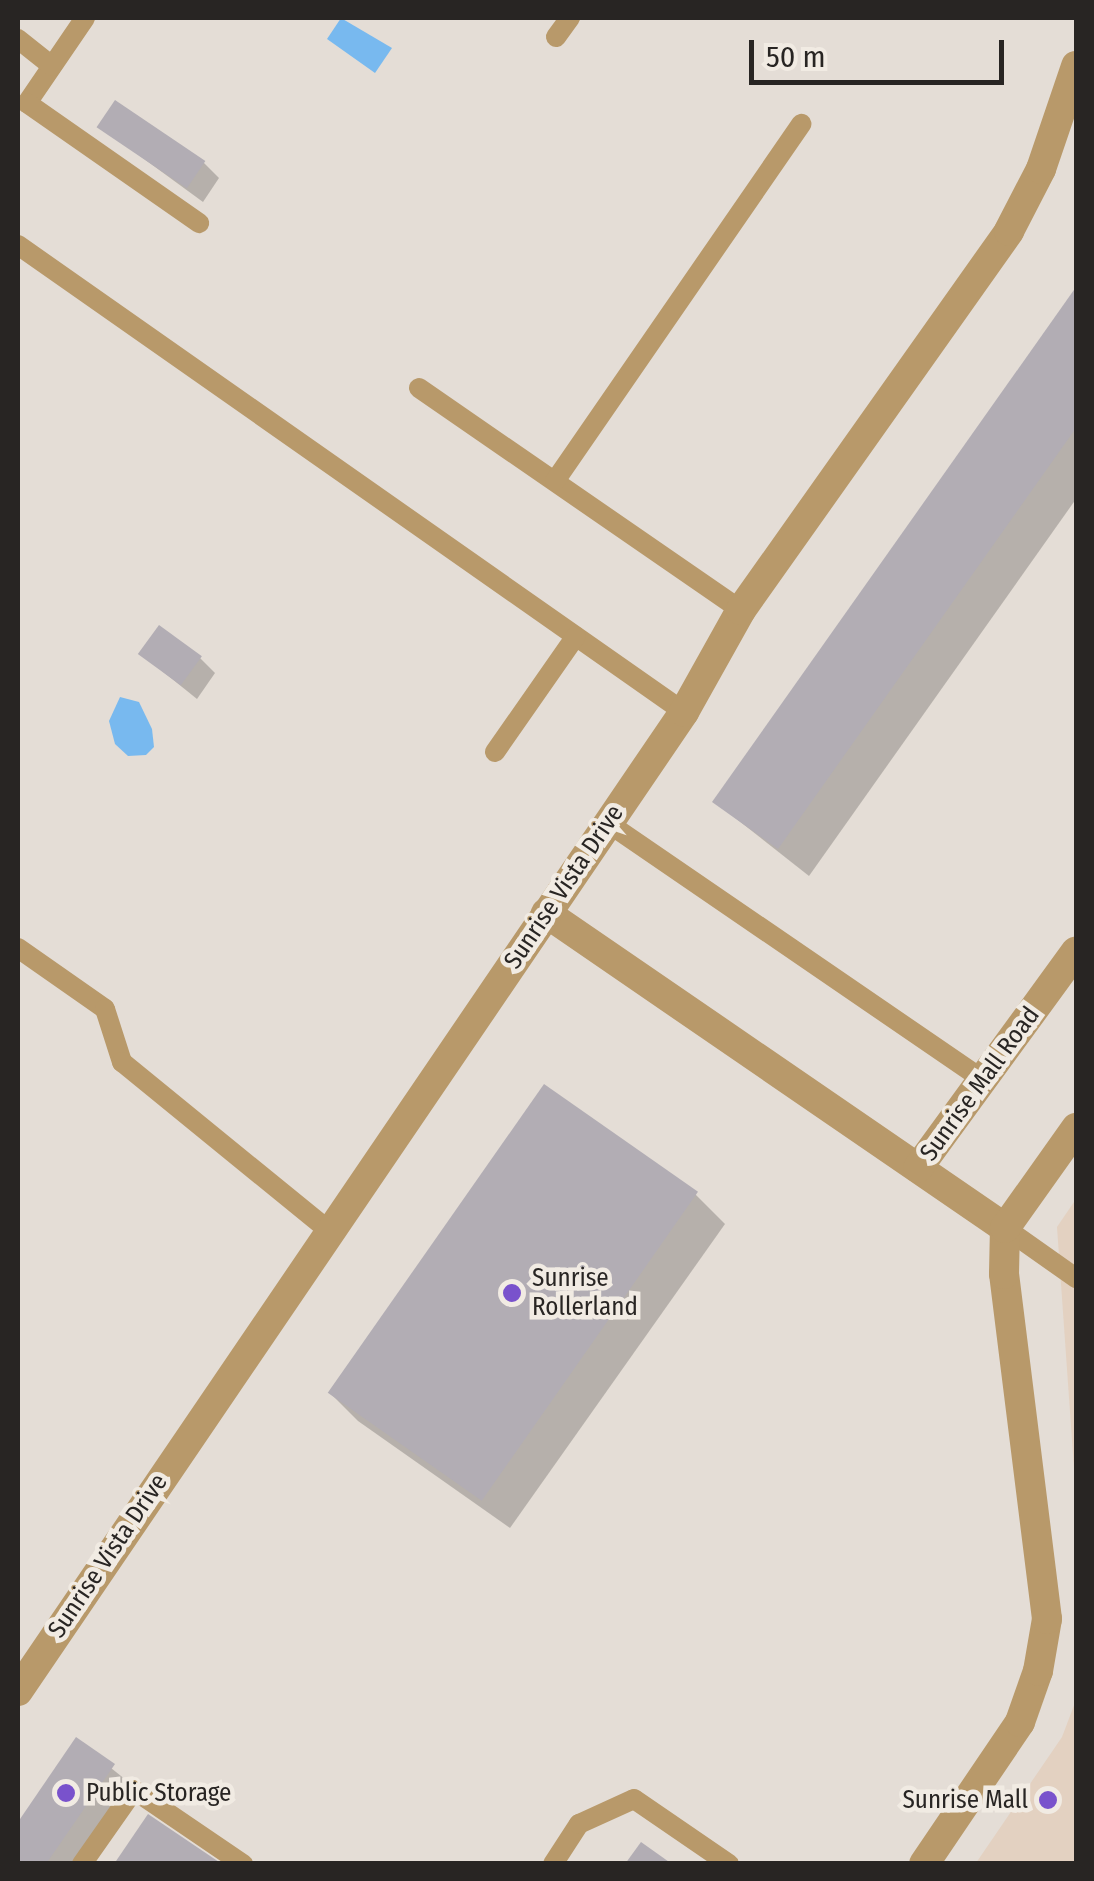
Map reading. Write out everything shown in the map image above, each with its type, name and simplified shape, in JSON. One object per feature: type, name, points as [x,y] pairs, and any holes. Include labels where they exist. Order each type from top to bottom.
[{"type":"street","name":"Sunrise Vista Drive","points":[[18,1691],[327,1228],[684,712],[742,610],[1009,231],[1041,170],[1076,66]]},
{"type":"street","points":[[546,912],[1005,1228]]},
{"type":"street","name":"Sunrise Mall Road","points":[[918,1168],[986,1082],[1076,951]]},
{"type":"street","points":[[924,1864],[1020,1722],[1047,1618],[1004,1274],[1005,1228],[1076,1128]]},
{"type":"lane","points":[[86,18],[27,103],[199,223]]},
{"type":"lane","points":[[556,37],[570,18]]},
{"type":"lane","points":[[18,39],[52,66]]},
{"type":"lane","points":[[554,482],[801,124]]},
{"type":"lane","points":[[18,245],[684,712]]},
{"type":"lane","points":[[419,388],[742,610]]},
{"type":"lane","points":[[495,752],[576,636]]},
{"type":"lane","points":[[608,822],[986,1082]]},
{"type":"lane","points":[[18,948],[105,1008],[122,1062],[327,1228]]},
{"type":"lane","points":[[1005,1228],[1076,1278]]},
{"type":"lane","points":[[82,1864],[134,1790],[244,1864]]},
{"type":"lane","points":[[553,1864],[579,1824],[634,1799],[729,1864]]},
{"type":"shaded area","points":[[1076,1199],[1076,1497],[1057,1227]]},
{"type":"shaded area","name":"Sunrise Mall","points":[[1076,1700],[1076,1863],[976,1863],[1062,1737]]},
{"type":"water","points":[[341,18],[392,48],[375,73],[327,39]]},
{"type":"water","points":[[120,697],[139,702],[152,729],[154,747],[146,755],[128,756],[115,744],[109,721]]},
{"type":"building","points":[[115,100],[205,161],[187,188],[97,127]]},
{"type":"building","points":[[1076,287],[1076,428],[778,849],[712,802]]},
{"type":"building","points":[[159,625],[202,656],[181,685],[138,654]]},
{"type":"building","name":"Sunrise Rollerland","points":[[544,1084],[698,1192],[482,1501],[328,1393]]},
{"type":"building","name":"Public Storage","points":[[76,1737],[115,1764],[46,1864],[18,1864],[18,1822]]},
{"type":"building","points":[[148,1814],[222,1864],[114,1864]]},
{"type":"building","points":[[641,1842],[672,1864],[625,1864]]},
{"type":"place","name":"Sunrise Rollerland","points":[[512,1293]]},
{"type":"place","name":"Public Storage","points":[[66,1793]]},
{"type":"place","name":"Sunrise Mall","points":[[1048,1800]]}]
